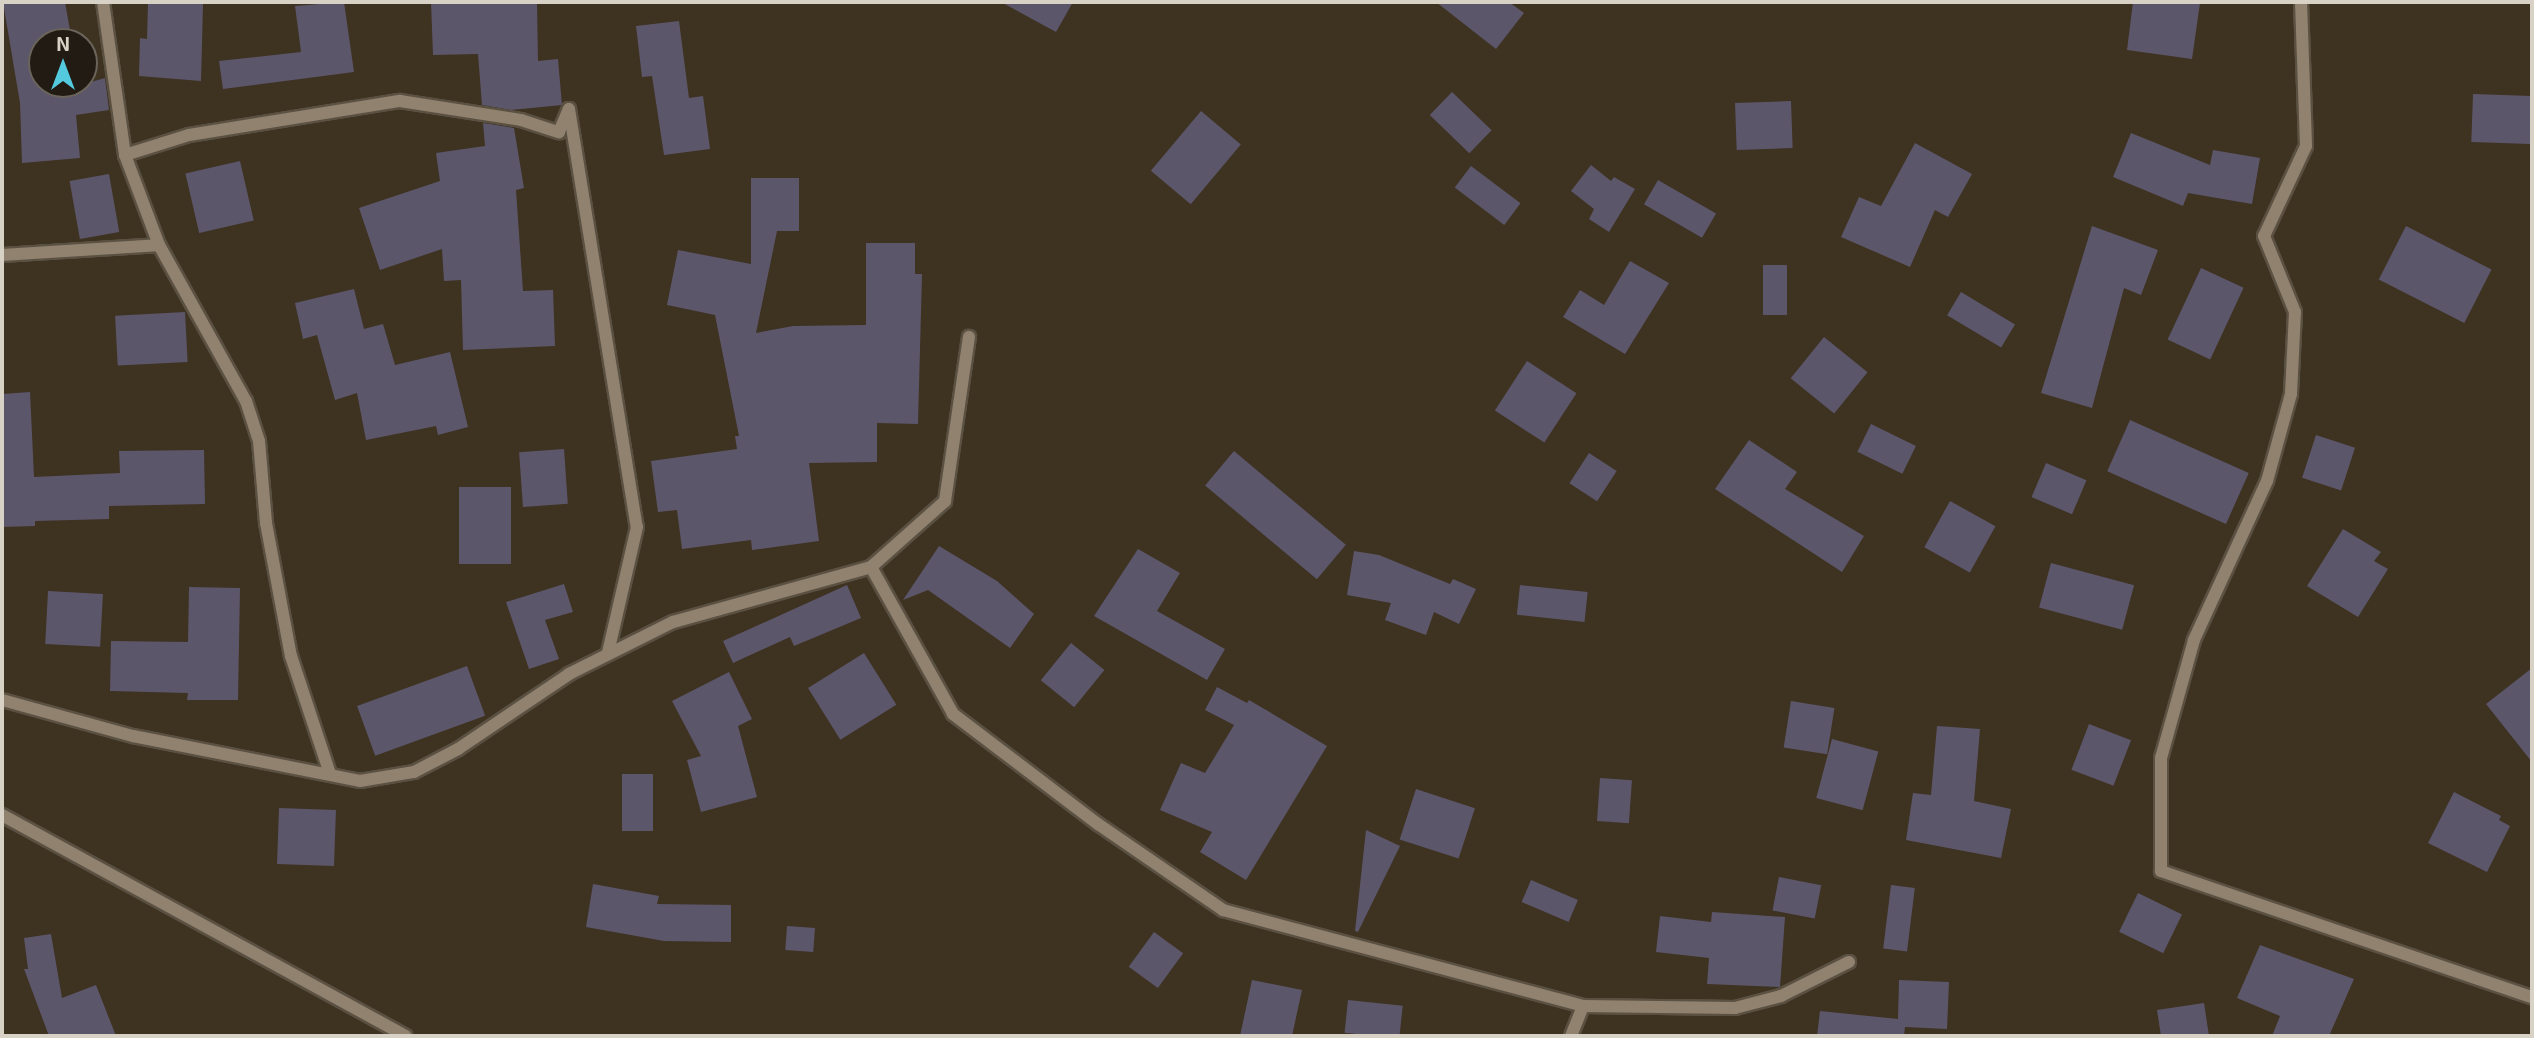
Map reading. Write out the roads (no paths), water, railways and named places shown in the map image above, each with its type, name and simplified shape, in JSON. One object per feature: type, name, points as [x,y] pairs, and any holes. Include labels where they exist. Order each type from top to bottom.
[{"type":"street","points":[[103,2],[125,155],[159,245],[250,414],[259,441],[265,523],[291,656],[330,774]]},
{"type":"street","points":[[2301,2],[2306,146],[2263,236],[2295,312],[2291,394],[2267,481],[2194,640],[2165,745],[2161,871],[2532,997]]},
{"type":"street","points":[[125,155],[190,135],[400,101],[521,120],[559,132],[569,109],[577,137],[593,279],[637,527],[608,653]]},
{"type":"street","points":[[2,255],[159,245]]},
{"type":"street","points":[[2,700],[133,736],[360,781],[414,772],[608,653],[674,622],[871,567],[946,501],[969,337]]},
{"type":"street","points":[[871,567],[953,714],[1098,824],[1223,910],[1583,1006],[1735,1008],[1782,996],[1849,961]]},
{"type":"street","points":[[2,815],[406,1036]]},
{"type":"street","points":[[1571,1036],[1583,1006]]}]
